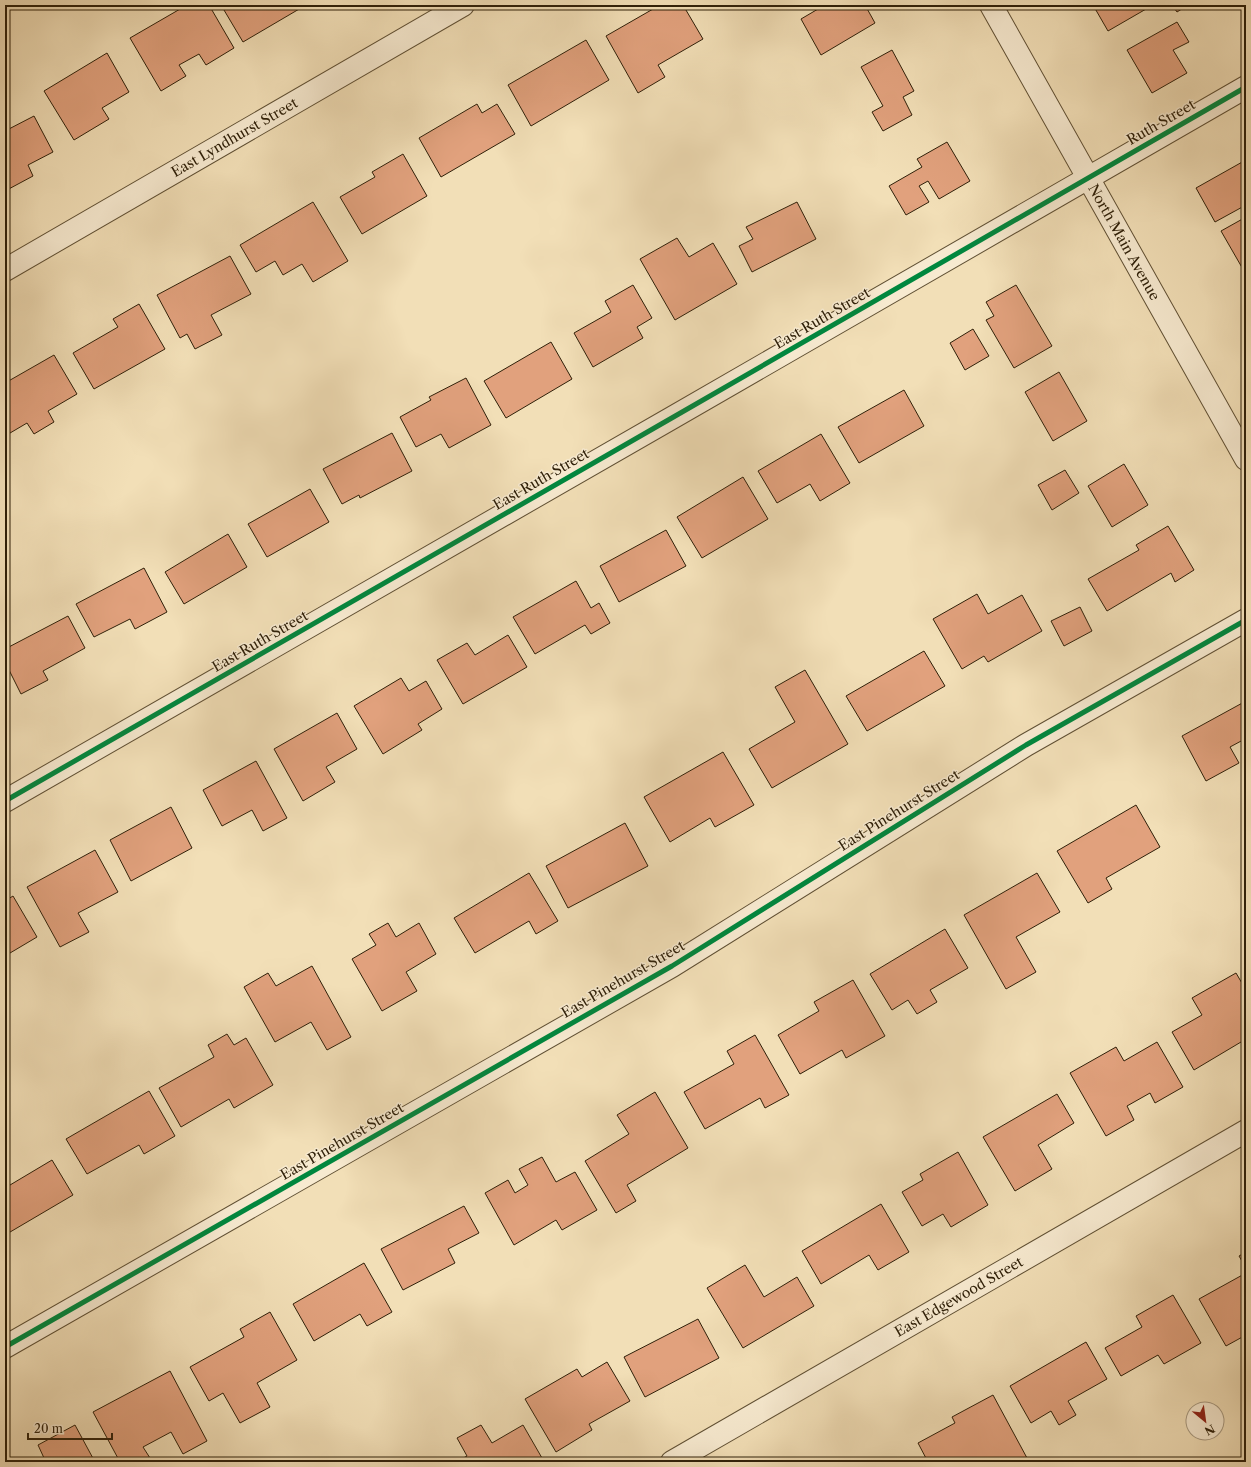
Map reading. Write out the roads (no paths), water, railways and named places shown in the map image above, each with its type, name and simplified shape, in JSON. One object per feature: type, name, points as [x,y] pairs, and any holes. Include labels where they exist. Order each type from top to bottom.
[{"type":"street","name":"East Lyndhurst Street","points":[[5,270],[463,5]]},
{"type":"street","name":"North Main Avenue","points":[[992,5],[1246,459]]},
{"type":"street","name":"Ruth Street","points":[[1089,178],[1246,87]]},
{"type":"street","name":"East Ruth Street","points":[[5,801],[1089,178]]},
{"type":"street","name":"East Pinehurst Street","points":[[5,1347],[672,966],[1026,745],[1246,620]]},
{"type":"street","name":"East Edgewood Street","points":[[672,1462],[1246,1131]]}]
